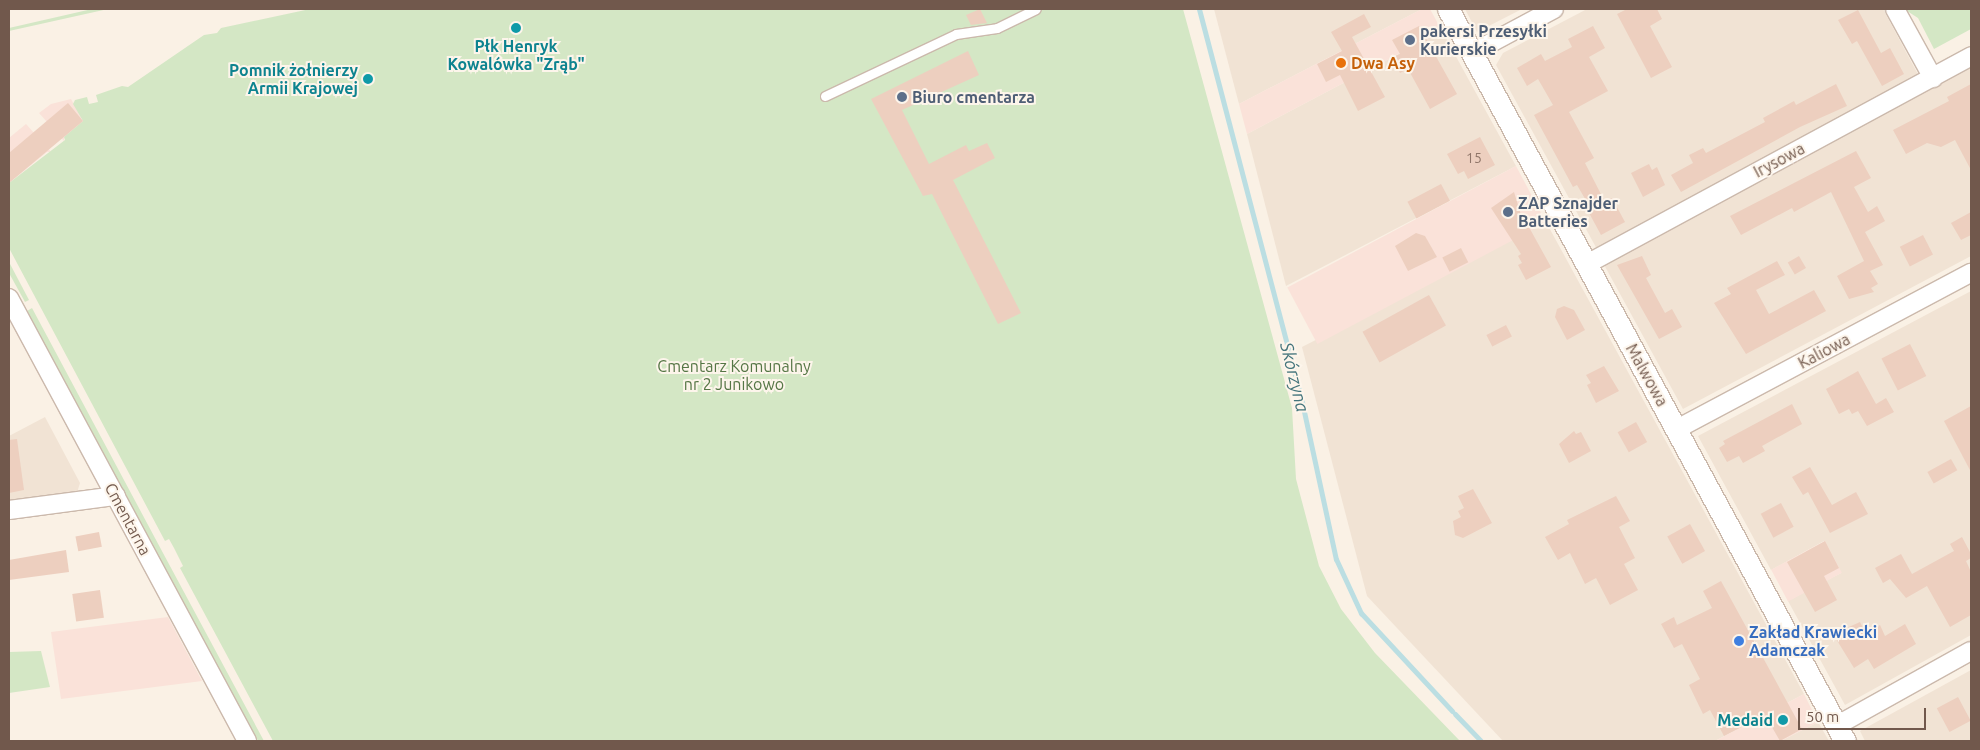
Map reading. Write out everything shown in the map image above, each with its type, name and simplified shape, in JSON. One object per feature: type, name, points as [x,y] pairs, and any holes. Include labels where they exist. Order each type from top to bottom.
[{"type":"street","name":"Malwowa","points":[[1448,9],[1841,734]]},
{"type":"street","points":[[1472,53],[1554,9]]},
{"type":"street","points":[[1895,9],[1933,78]]},
{"type":"street","name":"Irysowa","points":[[1587,264],[1971,56]]},
{"type":"street","name":"Kaliowa","points":[[1677,429],[1971,274]]},
{"type":"street","name":"Cmentarna","points":[[9,298],[247,741]]},
{"type":"street","points":[[9,510],[116,496]]},
{"type":"street","points":[[1841,734],[1971,651]]},
{"type":"lane","points":[[825,96],[956,34],[997,28],[1036,9]]},
{"type":"shaded area","points":[[1214,9],[1422,9],[1239,104]]},
{"type":"shaded area","points":[[1422,9],[1430,9],[1442,31],[1247,134],[1239,104]]},
{"type":"shaded area","points":[[1465,9],[1522,9],[1477,32]]},
{"type":"shaded area","points":[[1587,9],[1883,9],[1921,80],[1598,251],[1496,65],[1503,53]]},
{"type":"shaded area","points":[[1442,31],[1516,166],[1286,286],[1247,134]]},
{"type":"shaded area","points":[[1971,66],[1971,256],[1683,409],[1602,261]]},
{"type":"shaded area","points":[[71,99],[83,121],[64,137],[64,141],[39,113],[51,104]]},
{"type":"shaded area","points":[[26,124],[51,152],[47,152],[9,183],[9,138]]},
{"type":"shaded area","points":[[1516,166],[1546,223],[1317,344],[1287,288]]},
{"type":"shaded area","points":[[1546,222],[1804,694],[1715,741],[1503,741],[1367,596],[1302,347]]},
{"type":"shaded area","points":[[1971,291],[1971,635],[1845,705],[1788,601],[1841,573],[1824,541],[1771,570],[1698,436]]},
{"type":"shaded area","points":[[45,417],[80,483],[76,496],[9,505],[9,436]]},
{"type":"shaded area","points":[[1825,541],[1842,573],[1788,601],[1771,570]]},
{"type":"shaded area","points":[[168,617],[202,681],[61,699],[51,632]]},
{"type":"shaded area","points":[[1971,670],[1971,741],[1865,741],[1860,731]]},
{"type":"shaded area","name":"Medaid","points":[[1804,694],[1818,722],[1781,741],[1715,741]]},
{"type":"shaded area","points":[[1818,722],[1829,741],[1781,741]]},
{"type":"green space","points":[[92,9],[108,9],[9,31],[9,28]]},
{"type":"green space","name":"Cmentarz Komunalny nr 2 Junikowo","points":[[310,9],[1183,9],[1292,408],[1296,479],[1319,566],[1341,609],[1375,653],[1460,741],[273,741],[180,568],[183,566],[174,548],[169,539],[165,541],[9,248],[9,183],[65,140],[64,137],[83,121],[73,104],[75,100],[87,97],[89,104],[98,102],[96,95],[122,86],[128,87],[204,35],[217,33],[221,28]]},
{"type":"green space","points":[[1904,9],[1971,9],[1971,29],[1934,49],[1918,18]]},
{"type":"green space","points":[[9,262],[29,300],[25,302],[9,273]]},
{"type":"green space","points":[[32,308],[264,741],[258,741],[27,311]]},
{"type":"green space","points":[[41,651],[50,687],[9,693],[9,652]]},
{"type":"building","points":[[980,9],[987,23],[971,25],[966,15]]},
{"type":"building","points":[[1627,9],[1657,9],[1662,19],[1650,26],[1672,67],[1651,78],[1617,14]]},
{"type":"building","points":[[1858,10],[1881,53],[1890,48],[1904,74],[1882,86],[1857,41],[1852,44],[1838,20]]},
{"type":"building","points":[[1364,14],[1371,27],[1352,37],[1385,97],[1358,111],[1340,75],[1326,82],[1317,64],[1342,51],[1331,32]]},
{"type":"building","points":[[1419,26],[1457,94],[1430,109],[1408,69],[1400,73],[1393,57],[1400,54],[1392,40]]},
{"type":"building","points":[[1593,26],[1605,48],[1589,57],[1608,91],[1569,112],[1594,158],[1585,163],[1605,202],[1612,198],[1625,222],[1601,235],[1588,211],[1591,209],[1577,185],[1573,187],[1534,115],[1553,105],[1538,79],[1527,86],[1517,68],[1541,54],[1545,61],[1572,47],[1568,39]]},
{"type":"building","points":[[968,51],[979,75],[902,110],[929,164],[966,145],[969,151],[987,143],[995,158],[953,180],[1021,313],[998,324],[932,194],[923,196],[871,99]]},
{"type":"building","points":[[1836,84],[1847,106],[1800,127],[1681,192],[1671,175],[1693,163],[1689,155],[1703,148],[1706,153],[1765,122],[1763,118],[1794,101],[1796,105]]},
{"type":"building","points":[[1971,84],[1971,170],[1955,140],[1941,147],[1927,143],[1906,154],[1893,130],[1949,101],[1947,97]]},
{"type":"building","points":[[68,103],[83,121],[9,183],[9,153]]},
{"type":"building","points":[[1480,137],[1495,165],[1468,179],[1464,171],[1458,174],[1447,154]]},
{"type":"building","points":[[1856,151],[1871,178],[1854,187],[1868,212],[1877,206],[1885,221],[1865,232],[1883,265],[1870,271],[1878,284],[1871,288],[1874,292],[1849,299],[1837,276],[1864,261],[1831,192],[1794,212],[1792,208],[1741,235],[1730,216]]},
{"type":"building","points":[[1649,164],[1652,170],[1657,167],[1665,185],[1643,197],[1631,173]]},
{"type":"building","points":[[1441,184],[1450,201],[1416,219],[1407,202]]},
{"type":"building","points":[[1514,192],[1522,218],[1527,216],[1534,227],[1530,229],[1551,267],[1526,280],[1518,265],[1522,263],[1518,256],[1521,254],[1491,208]]},
{"type":"building","points":[[1971,212],[1971,235],[1961,240],[1951,223]]},
{"type":"building","points":[[1416,233],[1425,236],[1437,257],[1408,271],[1395,246]]},
{"type":"building","points":[[1923,235],[1933,255],[1910,266],[1900,247]]},
{"type":"building","points":[[1461,248],[1468,262],[1450,272],[1442,258]]},
{"type":"building","points":[[1642,256],[1651,275],[1646,278],[1665,313],[1672,309],[1682,327],[1659,339],[1617,265]]},
{"type":"building","points":[[1799,256],[1806,268],[1795,275],[1788,262]]},
{"type":"building","points":[[1777,261],[1785,275],[1756,290],[1769,314],[1814,290],[1826,311],[1746,354],[1714,303],[1731,294],[1727,288]]},
{"type":"building","points":[[1429,295],[1446,326],[1379,362],[1363,332]]},
{"type":"building","points":[[1564,306],[1574,310],[1585,330],[1567,340],[1555,317],[1557,309]]},
{"type":"building","points":[[1506,325],[1512,337],[1492,347],[1486,335]]},
{"type":"building","points":[[1910,344],[1926,376],[1898,391],[1881,359]]},
{"type":"building","points":[[1604,366],[1619,391],[1596,403],[1587,385],[1591,383],[1586,375]]},
{"type":"building","points":[[1858,371],[1876,404],[1886,398],[1894,412],[1867,426],[1858,411],[1852,414],[1849,409],[1839,414],[1826,389]]},
{"type":"building","points":[[1792,404],[1802,424],[1762,446],[1765,451],[1743,463],[1739,456],[1727,462],[1719,448],[1725,444],[1723,441]]},
{"type":"building","points":[[1971,406],[1971,472],[1944,421]]},
{"type":"building","points":[[1636,422],[1647,442],[1629,452],[1618,432]]},
{"type":"building","points":[[1574,431],[1576,434],[1581,432],[1591,451],[1569,463],[1559,444]]},
{"type":"building","points":[[17,439],[24,490],[9,493],[9,440]]},
{"type":"building","points":[[1951,459],[1957,470],[1934,483],[1927,472]]},
{"type":"building","points":[[1810,467],[1832,505],[1856,492],[1868,514],[1830,533],[1808,492],[1803,495],[1792,477]]},
{"type":"building","points":[[1473,489],[1492,523],[1463,538],[1455,535],[1453,521],[1461,517],[1458,511],[1464,508],[1458,496]]},
{"type":"building","points":[[1616,496],[1630,521],[1619,527],[1635,558],[1624,564],[1638,590],[1610,605],[1596,578],[1585,584],[1570,553],[1558,560],[1545,537],[1569,524],[1567,520]]},
{"type":"building","points":[[1781,503],[1794,527],[1773,538],[1761,514]]},
{"type":"building","points":[[1690,524],[1705,551],[1682,564],[1667,537]]},
{"type":"building","points":[[99,532],[102,547],[78,551],[75,537]]},
{"type":"building","points":[[1962,537],[1971,554],[1971,558],[1966,561],[1971,572],[1971,615],[1950,627],[1927,586],[1906,598],[1890,579],[1883,583],[1875,568],[1901,554],[1912,574],[1954,551],[1950,544]]},
{"type":"building","points":[[1825,541],[1839,568],[1824,576],[1837,600],[1815,612],[1787,562]]},
{"type":"building","points":[[66,550],[69,572],[9,580],[9,560]]},
{"type":"building","points":[[1721,581],[1802,729],[1780,741],[1765,715],[1724,736],[1710,710],[1703,714],[1689,685],[1700,679],[1682,644],[1674,648],[1661,624],[1674,617],[1677,625],[1712,608],[1703,591]]},
{"type":"building","points":[[100,590],[104,618],[76,622],[72,594]]},
{"type":"building","points":[[1860,622],[1865,632],[1880,625],[1885,636],[1905,624],[1916,644],[1874,669],[1868,659],[1854,668],[1833,634]]},
{"type":"building","points":[[1958,697],[1971,721],[1949,732],[1937,708]]},
{"type":"waterway","name":"Skórzyna","points":[[1199,9],[1300,393],[1336,559],[1361,613],[1452,711]]},
{"type":"waterway","name":"Skórzyna","points":[[1455,714],[1481,741]]},
{"type":"place","name":"Płk Henryk Kowalówka \"Zrąb\"","points":[[516,28]]},
{"type":"place","name":"pakersi Przesyłki Kurierskie","points":[[1410,40]]},
{"type":"place","name":"Dwa Asy","points":[[1341,63]]},
{"type":"place","name":"Pomnik żołnierzy Armii Krajowej","points":[[368,79]]},
{"type":"place","name":"Biuro cmentarza","points":[[902,97]]},
{"type":"place","name":"ZAP Sznajder Batteries","points":[[1508,212]]},
{"type":"place","name":"Zakład Krawiecki Adamczak","points":[[1739,641]]},
{"type":"place","name":"Medaid","points":[[1783,720]]}]
